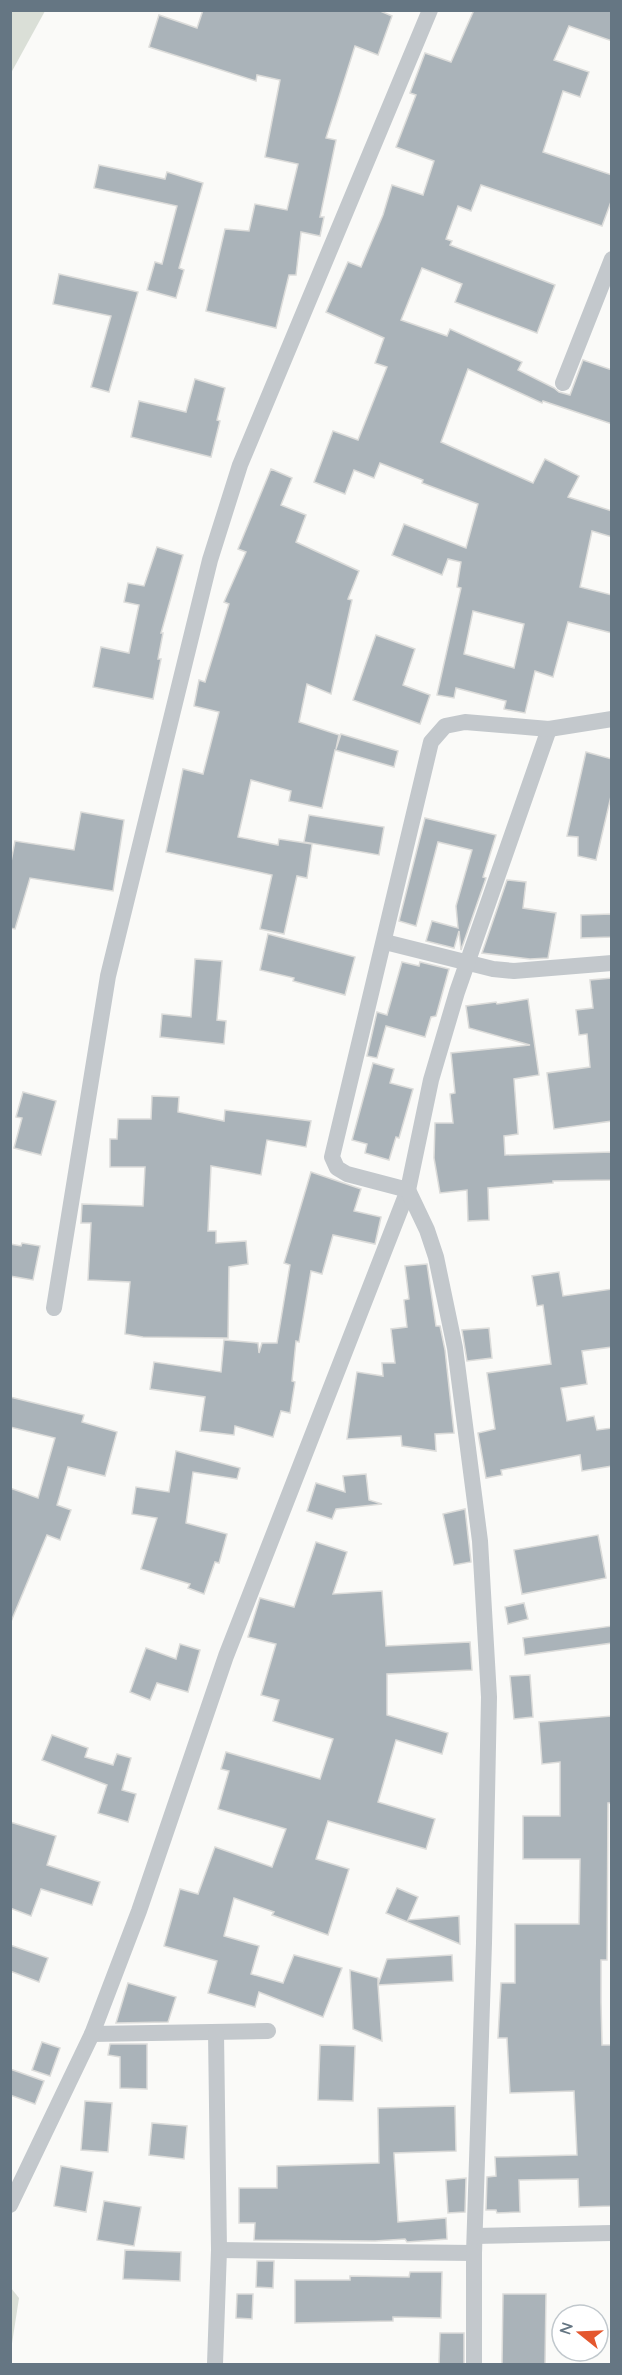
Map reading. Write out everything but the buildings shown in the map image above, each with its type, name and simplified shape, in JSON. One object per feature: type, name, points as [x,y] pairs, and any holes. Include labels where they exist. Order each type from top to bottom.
[{"type":"street","points":[[54,1308],[108,976],[210,560],[240,465],[430,10]]},
{"type":"street","points":[[563,383],[612,259]]},
{"type":"street","points":[[474,2364],[474,2244],[489,1697],[480,1541],[455,1348],[436,1257],[427,1230],[408,1190],[347,1174],[337,1168],[332,1157],[431,742],[445,726],[465,722],[549,729],[612,719]]},
{"type":"street","points":[[10,2205],[92,2034],[139,1911],[226,1656],[408,1190],[431,1080],[466,962],[549,729]]},
{"type":"street","points":[[385,942],[493,969],[514,971],[612,963]]},
{"type":"street","points":[[92,2034],[268,2031]]},
{"type":"street","points":[[215,2364],[219,2250],[216,2033]]},
{"type":"street","points":[[219,2250],[474,2244],[612,2233]]},
{"type":"shaded area","points":[[10,11],[45,11],[11,73]]},
{"type":"shaded area","points":[[11,2288],[19,2298],[11,2350]]}]
